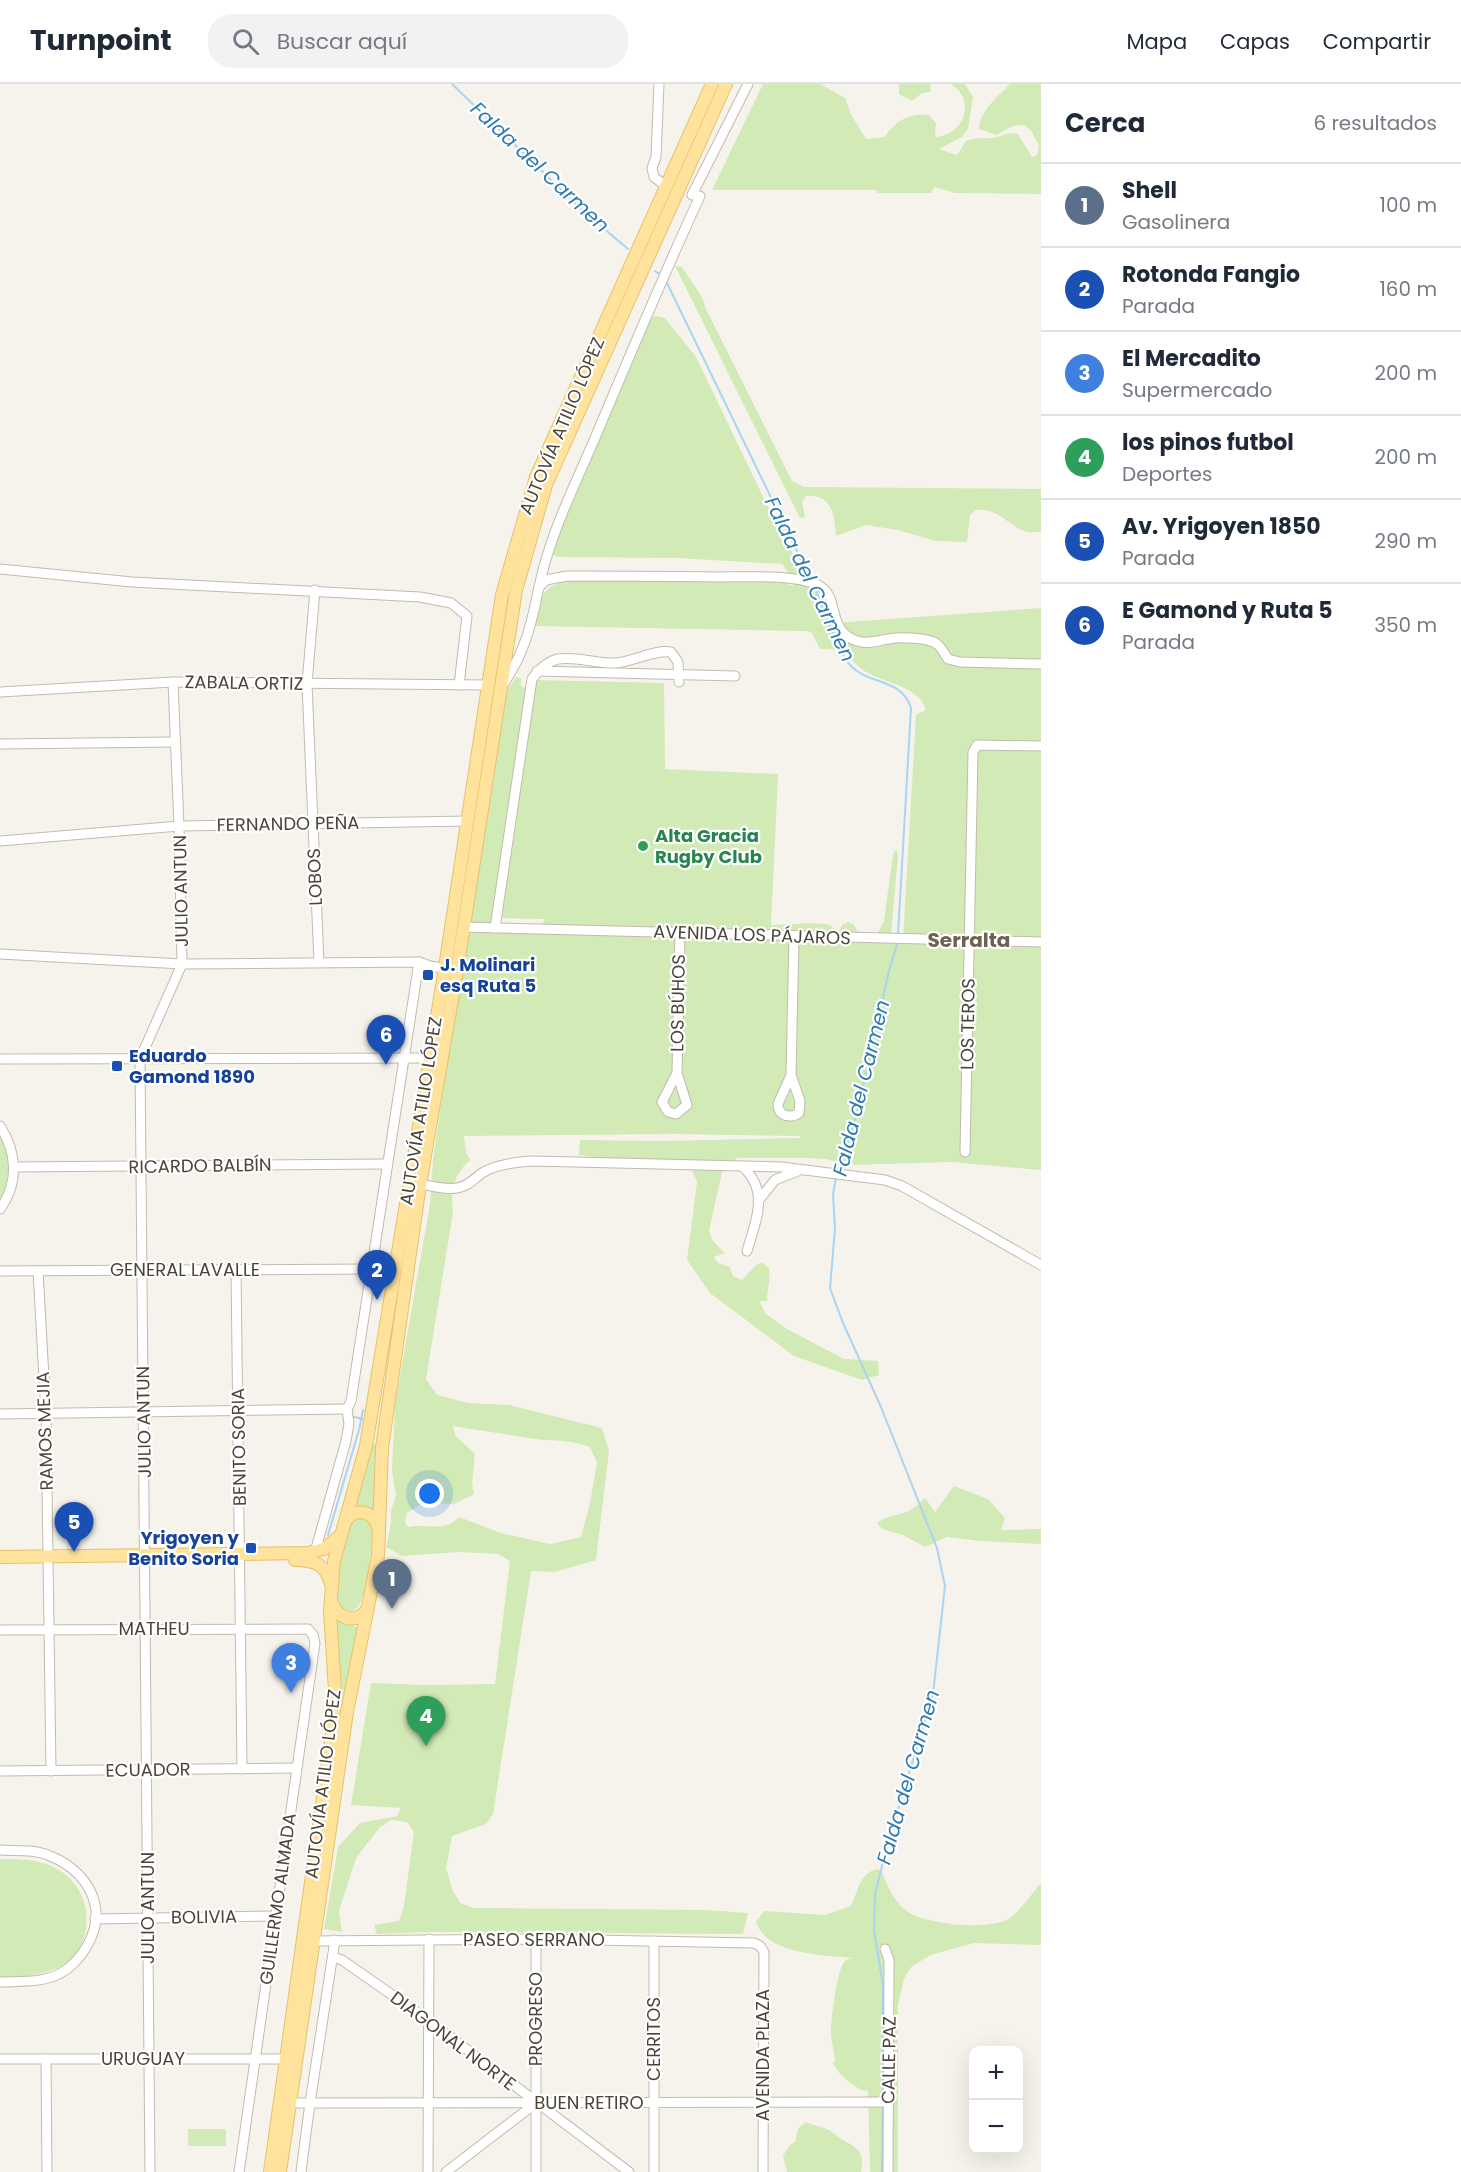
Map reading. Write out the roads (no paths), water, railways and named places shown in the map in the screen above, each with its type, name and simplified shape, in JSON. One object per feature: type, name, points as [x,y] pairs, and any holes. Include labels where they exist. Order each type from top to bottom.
[{"type":"main road","name":"AUTOVÍA ATILIO LÓPEZ","points":[[280,2172],[347,1712],[378,1556],[382,1448],[451,970],[468,821],[501,595],[536,477],[712,84]]},
{"type":"main road","name":"AUTOVÍA ATILIO LÓPEZ","points":[[270,2172],[335,1709],[331,1584],[340,1536],[366,1446],[430,1058],[463,927],[516,590],[546,485],[726,84]]},
{"type":"main road","points":[[345,1521],[352,1514],[362,1512],[375,1520],[378,1531]]},
{"type":"main road","points":[[0,1564],[48,1560],[240,1557],[315,1552],[324,1549],[340,1536]]},
{"type":"main road","points":[[0,1557],[48,1560]]},
{"type":"main road","points":[[240,1557],[315,1562],[325,1569],[331,1584]]},
{"type":"main road","points":[[330,1600],[336,1611],[349,1619],[359,1617],[367,1610]]},
{"type":"street","points":[[659,84],[656,158],[652,168],[654,177],[666,186]]},
{"type":"street","points":[[501,688],[523,652],[544,563],[562,513],[696,196],[748,84]]},
{"type":"street","points":[[0,569],[132,582],[420,597],[439,600],[456,606],[467,616],[459,685]]},
{"type":"street","points":[[539,587],[546,580],[567,576],[755,577],[800,580],[819,585],[828,595],[837,626],[846,636],[859,642],[871,643],[890,638],[928,640],[938,644],[948,660],[1041,664]]},
{"type":"street","name":"LOBOS","points":[[315,591],[307,684],[319,962]]},
{"type":"street","points":[[495,928],[532,679],[537,671],[557,659],[615,663],[638,660],[665,651],[671,652],[678,662],[679,679]]},
{"type":"street","points":[[537,671],[679,679],[735,676]]},
{"type":"street","name":"ZABALA ORTIZ","points":[[0,692],[173,682],[488,685]]},
{"type":"street","name":"JULIO ANTUN","points":[[150,2172],[140,1059],[182,964],[173,682]]},
{"type":"street","points":[[0,744],[175,742]]},
{"type":"street","name":"LOS TEROS","points":[[965,1152],[973,752],[977,745],[1041,746]]},
{"type":"street","name":"FERNANDO PEÑA","points":[[0,841],[179,826],[468,821]]},
{"type":"street","name":"AVENIDA LOS PÁJAROS","points":[[463,927],[1041,942]]},
{"type":"street","name":"LOS BÚHOS","points":[[677,1073],[680,933]]},
{"type":"street","points":[[791,1075],[794,936]]},
{"type":"street","points":[[0,954],[182,964],[419,962],[451,970]]},
{"type":"street","points":[[315,1552],[348,1431],[347,1409],[351,1401],[419,962]]},
{"type":"street","points":[[0,1059],[430,1058]]},
{"type":"street","points":[[0,1126],[11,1147],[14,1167],[11,1188],[0,1209]]},
{"type":"street","points":[[420,1184],[459,1188],[483,1172],[532,1161],[781,1167],[885,1180],[902,1186],[1041,1265]]},
{"type":"street","name":"RICARDO BALBÍN","points":[[14,1167],[386,1164]]},
{"type":"street","points":[[742,1166],[756,1184],[758,1201],[758,1211],[747,1251]]},
{"type":"street","points":[[758,1201],[775,1180],[804,1170]]},
{"type":"street","name":"BENITO SORIA","points":[[236,1269],[242,1769]]},
{"type":"street","name":"GENERAL LAVALLE","points":[[0,1271],[370,1269]]},
{"type":"street","name":"RAMOS MEJIA","points":[[38,1270],[46,1414],[51,1771]]},
{"type":"street","points":[[0,1414],[347,1409]]},
{"type":"street","name":"MATHEU","points":[[0,1630],[308,1629]]},
{"type":"street","name":"GUILLERMO ALMADA","points":[[239,2172],[315,1643],[314,1635],[308,1629]]},
{"type":"street","name":"ECUADOR","points":[[0,1771],[296,1768]]},
{"type":"street","points":[[0,1850],[49,1855],[74,1870],[90,1891],[95,1905],[95,1919],[85,1950],[76,1962],[58,1976],[0,1982]]},
{"type":"street","name":"BOLIVIA","points":[[95,1919],[276,1916]]},
{"type":"street","name":"PASEO SERRANO","points":[[314,1941],[536,1939],[754,1943]]},
{"type":"street","name":"PROGRESO","points":[[536,1939],[536,2172]]},
{"type":"street","points":[[302,2172],[335,1940]]},
{"type":"street","points":[[428,2172],[429,1940]]},
{"type":"street","name":"CERRITOS","points":[[654,1941],[654,2172]]},
{"type":"street","name":"AVENIDA PLAZA","points":[[754,1943],[764,1952],[763,2172]]},
{"type":"street","name":"CALLE PAZ","points":[[885,1949],[890,1960],[888,2172]]},
{"type":"street","name":"DIAGONAL NORTE","points":[[333,1957],[342,1960],[428,2020],[629,2172]]},
{"type":"street","name":"URUGUAY","points":[[0,2059],[286,2059]]},
{"type":"street","points":[[46,2059],[47,2172]]},
{"type":"street","name":"BUEN RETIRO","points":[[290,2103],[888,2102]]},
{"type":"street","points":[[446,2172],[536,2103]]},
{"type":"waterway","name":"Falda del Carmen","points":[[452,84],[581,209],[628,249]]},
{"type":"waterway","name":"Falda del Carmen","points":[[655,271],[662,276]]},
{"type":"waterway","name":"Falda del Carmen","points":[[666,281],[810,578]]},
{"type":"waterway","name":"Falda del Carmen","points":[[815,588],[836,640],[850,665],[858,672],[900,691],[911,708],[898,935]]},
{"type":"waterway","name":"Falda del Carmen","points":[[837,1173],[857,1113],[898,941]]},
{"type":"waterway","name":"Falda del Carmen","points":[[836,1178],[833,1194],[835,1229],[830,1288],[843,1323],[881,1407],[937,1548],[945,1586],[933,1694],[889,1839],[875,1894],[874,1930],[883,1986],[883,2100]]},
{"type":"waterway","points":[[328,1535],[363,1410]]},
{"type":"waterway","points":[[351,1416],[362,1419]]},
{"type":"waterway","name":"Falda del Carmen","points":[[882,2172],[883,2105]]},
{"type":"place","name":"Alta Gracia Rugby Club","points":[[643,846]]},
{"type":"place","name":"J. Molinari esq Ruta 5","points":[[428,975]]},
{"type":"place","name":"E Gamond y Ruta 5","points":[[386,1065]]},
{"type":"place","name":"Eduardo Gamond 1890","points":[[117,1066]]},
{"type":"place","name":"Rotonda Fangio","points":[[377,1300]]},
{"type":"place","name":"Yrigoyen y Benito Soria","points":[[251,1548]]},
{"type":"place","name":"Av. Yrigoyen 1850","points":[[74,1552]]},
{"type":"place","name":"Shell","points":[[392,1609]]},
{"type":"place","name":"El Mercadito","points":[[291,1693]]},
{"type":"place","name":"los pinos futbol","points":[[426,1746]]},
{"type":"district","name":"Serralta","points":[[969,940]]}]
